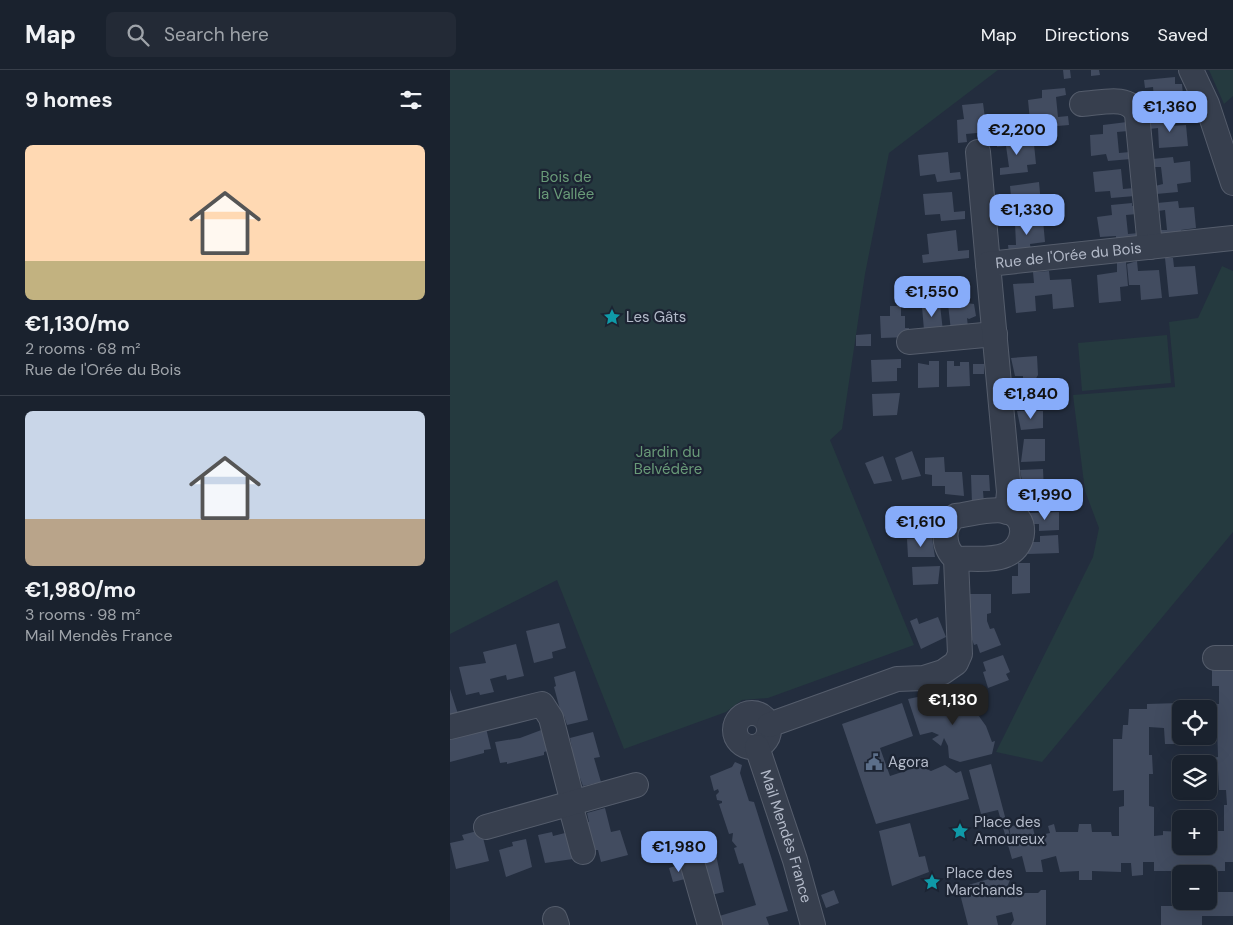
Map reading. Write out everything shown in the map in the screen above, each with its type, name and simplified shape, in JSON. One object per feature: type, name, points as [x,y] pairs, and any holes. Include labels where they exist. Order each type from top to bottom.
[{"type":"street","points":[[1191,70],[1207,104],[1233,183]]},
{"type":"street","name":"Rue de l'Orée du Bois","points":[[1082,104],[1126,101],[1134,106],[1137,114],[1150,247]]},
{"type":"street","name":"Rue de l'Orée du Bois","points":[[978,152],[1009,492],[1007,512]]},
{"type":"street","name":"Rue de l'Orée du Bois","points":[[988,264],[1233,238]]},
{"type":"street","points":[[909,342],[995,334]]},
{"type":"street","points":[[769,725],[898,679],[924,678],[951,668],[960,654],[956,559],[948,549],[946,542],[948,524],[956,516],[1007,512],[1018,518],[1022,526],[1022,537],[1016,548],[1006,555],[956,559]]},
{"type":"street","points":[[450,727],[531,705],[542,704],[551,718],[583,852]]},
{"type":"street","points":[[752,713],[762,716],[769,725],[768,739],[757,747],[748,747],[741,743],[735,732],[737,723],[743,716],[752,713]]},
{"type":"street","name":"Mail Mendès France","points":[[757,747],[792,852],[813,925]]},
{"type":"street","points":[[486,827],[636,785]]},
{"type":"street","points":[[692,862],[710,925]]},
{"type":"green space","name":"Jardin du Belvédère","points":[[450,70],[998,70],[889,153],[865,274],[842,429],[830,440],[914,645],[768,698],[742,700],[726,712],[624,749],[557,580],[450,634]]},
{"type":"green space","points":[[1209,70],[1233,70],[1233,96],[1224,104]]},
{"type":"green space","points":[[1222,266],[1233,271],[1233,532],[1042,762],[996,752],[1093,557],[1099,528],[1085,491],[1073,395],[1175,387],[1169,322],[1198,318]]},
{"type":"green space","points":[[1167,335],[1171,383],[1082,391],[1078,343]]},
{"type":"building","points":[[1063,70],[1070,70],[1071,78],[1064,79]]},
{"type":"building","points":[[1091,70],[1099,70],[1100,75],[1091,76]]},
{"type":"building","points":[[1175,77],[1175,84],[1182,84],[1184,106],[1169,108],[1169,115],[1148,117],[1147,109],[1155,108],[1153,87],[1145,88],[1144,80]]},
{"type":"building","points":[[1065,88],[1066,95],[1056,97],[1058,117],[1068,116],[1069,125],[1046,127],[1045,119],[1030,121],[1028,100],[1042,98],[1042,90]]},
{"type":"building","points":[[983,103],[985,118],[994,117],[995,139],[988,140],[987,132],[966,134],[967,142],[958,143],[957,120],[964,119],[962,105]]},
{"type":"building","points":[[1170,118],[1170,126],[1186,125],[1188,146],[1159,148],[1158,128],[1149,129],[1148,120]]},
{"type":"building","points":[[1127,122],[1128,131],[1117,132],[1119,153],[1130,152],[1131,159],[1108,161],[1106,154],[1091,156],[1090,135],[1103,134],[1103,125]]},
{"type":"building","points":[[1018,137],[1019,145],[1034,144],[1036,164],[1027,165],[1028,172],[1000,175],[1000,168],[1009,167],[1006,146],[997,147],[997,139]]},
{"type":"building","points":[[948,152],[950,173],[960,172],[961,179],[937,182],[935,174],[920,176],[918,155]]},
{"type":"building","points":[[1173,157],[1174,163],[1190,161],[1191,182],[1177,184],[1178,192],[1156,194],[1155,186],[1163,184],[1161,167],[1153,167],[1152,159]]},
{"type":"building","points":[[1121,169],[1123,189],[1134,188],[1135,196],[1111,198],[1110,191],[1095,192],[1093,172]]},
{"type":"building","points":[[1039,182],[1041,204],[1026,205],[1027,212],[1005,214],[1004,207],[1012,207],[1010,186]]},
{"type":"building","points":[[952,192],[954,212],[965,211],[965,219],[941,221],[940,214],[925,215],[923,194]]},
{"type":"building","points":[[1178,201],[1179,208],[1194,207],[1196,228],[1181,230],[1182,235],[1160,238],[1159,230],[1167,230],[1165,210],[1158,211],[1157,203]]},
{"type":"building","points":[[1132,203],[1132,206],[1136,205],[1137,214],[1126,215],[1128,234],[1139,233],[1139,240],[1116,242],[1116,236],[1100,237],[1097,217],[1112,215],[1111,205]]},
{"type":"building","points":[[1043,220],[1045,242],[1030,244],[1031,251],[1009,254],[1008,245],[1016,245],[1015,223]]},
{"type":"building","points":[[956,230],[958,251],[969,250],[969,258],[923,263],[922,255],[929,254],[927,234]]},
{"type":"building","points":[[1165,258],[1173,258],[1174,267],[1195,266],[1198,294],[1169,297]]},
{"type":"building","points":[[1137,261],[1138,271],[1159,270],[1162,298],[1141,300],[1140,285],[1129,285],[1127,264]]},
{"type":"building","points":[[1126,262],[1128,286],[1120,287],[1121,301],[1099,303],[1097,275],[1117,272],[1117,263]]},
{"type":"building","points":[[1049,271],[1050,280],[1071,279],[1074,307],[1053,309],[1052,294],[1035,296],[1036,311],[1016,313],[1013,284],[1034,283],[1033,272]]},
{"type":"building","points":[[948,304],[974,304],[976,316],[967,318],[968,327],[951,331]]},
{"type":"building","points":[[940,305],[943,331],[924,330],[922,307]]},
{"type":"building","points":[[890,306],[901,306],[901,316],[905,316],[905,328],[909,328],[909,337],[881,338],[880,316],[890,316]]},
{"type":"building","points":[[871,334],[871,346],[856,346],[856,335]]},
{"type":"building","points":[[1037,356],[1038,375],[1035,380],[1023,381],[1023,376],[1015,376],[1011,358]]},
{"type":"building","points":[[901,359],[901,368],[897,368],[897,381],[872,382],[871,360]]},
{"type":"building","points":[[929,361],[939,361],[939,387],[918,388],[918,363],[929,365]]},
{"type":"building","points":[[947,361],[954,361],[954,366],[960,366],[960,362],[969,362],[970,386],[947,387]]},
{"type":"building","points":[[973,364],[984,364],[984,374],[973,374]]},
{"type":"building","points":[[1040,382],[1040,400],[1016,401],[1015,393],[1018,393],[1018,383]]},
{"type":"building","points":[[900,393],[897,415],[873,416],[872,394]]},
{"type":"building","points":[[1017,411],[1043,411],[1043,428],[1021,430]]},
{"type":"building","points":[[1024,439],[1045,439],[1045,461],[1021,462]]},
{"type":"building","points":[[912,451],[921,476],[902,480],[895,458]]},
{"type":"building","points":[[883,456],[892,481],[874,484],[865,463]]},
{"type":"building","points":[[944,457],[945,472],[962,472],[964,496],[945,494],[945,486],[932,486],[932,475],[925,474],[925,458]]},
{"type":"building","points":[[1043,469],[1044,491],[1024,492],[1020,470]]},
{"type":"building","points":[[971,475],[989,475],[990,491],[983,491],[984,504],[972,504]]},
{"type":"building","points":[[933,506],[932,525],[898,527],[897,508]]},
{"type":"building","points":[[1059,512],[1059,530],[1039,531],[1039,524],[1028,524],[1028,513]]},
{"type":"building","points":[[1058,535],[1059,553],[1028,554],[1028,542],[1040,542],[1040,536]]},
{"type":"building","points":[[932,538],[935,557],[908,557],[907,539]]},
{"type":"building","points":[[1018,563],[1030,563],[1030,593],[1012,594],[1012,576],[1018,576]]},
{"type":"building","points":[[940,566],[938,584],[913,585],[912,567]]},
{"type":"building","points":[[969,594],[991,594],[991,613],[987,614],[987,621],[990,629],[994,628],[1001,645],[980,653],[977,644],[974,645],[966,622]]},
{"type":"building","points":[[938,617],[946,637],[921,649],[910,621],[917,618],[919,624]]},
{"type":"building","points":[[559,623],[566,648],[552,652],[553,658],[534,663],[526,631]]},
{"type":"building","points":[[516,644],[524,676],[507,680],[506,675],[490,679],[494,692],[480,695],[479,692],[466,695],[459,667],[486,663],[483,652]]},
{"type":"building","points":[[1003,655],[1010,672],[1006,674],[1009,680],[988,688],[983,672],[986,671],[983,662]]},
{"type":"building","points":[[1212,667],[1233,667],[1233,862],[1225,862],[1225,871],[1217,871],[1217,865],[1172,865],[1172,871],[1154,871],[1154,862],[1143,862],[1143,875],[1132,876],[1131,863],[1121,863],[1121,872],[1092,871],[1092,880],[1079,880],[1079,871],[1060,872],[1056,856],[1041,860],[1043,872],[1026,872],[1022,856],[1012,859],[998,810],[981,814],[969,770],[991,764],[1012,843],[1009,827],[1031,821],[1035,836],[1050,833],[1048,826],[1054,824],[1056,832],[1078,832],[1079,824],[1091,824],[1092,832],[1111,832],[1112,836],[1119,836],[1119,807],[1124,806],[1124,790],[1113,791],[1113,739],[1122,739],[1123,725],[1128,725],[1129,709],[1147,709],[1147,704],[1172,703],[1172,744],[1165,744],[1164,728],[1149,727],[1149,755],[1152,755],[1153,774],[1149,774],[1149,806],[1154,807],[1154,836],[1163,835],[1163,831],[1172,832],[1172,855],[1217,855],[1217,831],[1224,831],[1224,805],[1227,805],[1226,790],[1219,790],[1217,770],[1217,704],[1219,704],[1219,686],[1212,686]]},
{"type":"building","points":[[575,671],[588,720],[567,725],[564,716],[562,717],[554,687],[556,686],[554,677]]},
{"type":"building","points":[[450,689],[458,714],[450,716]]},
{"type":"building","points":[[932,692],[954,697],[976,712],[986,726],[992,742],[995,741],[992,754],[960,762],[949,758],[948,746],[944,738],[941,746],[932,739],[939,735],[932,732],[920,735],[908,699],[932,694]]},
{"type":"building","points":[[902,703],[913,736],[880,748],[890,776],[920,766],[931,771],[945,765],[956,773],[961,771],[969,799],[876,824],[842,724]]},
{"type":"building","points":[[486,728],[491,749],[484,750],[484,753],[450,762],[450,740]]},
{"type":"building","points":[[544,729],[550,750],[544,752],[544,755],[507,764],[507,762],[500,763],[495,742],[520,738]]},
{"type":"building","points":[[593,732],[600,757],[594,758],[601,782],[583,786],[580,778],[578,778],[570,748],[572,748],[570,738]]},
{"type":"building","points":[[735,762],[742,765],[740,773],[749,801],[754,802],[788,911],[766,917],[769,925],[719,925],[716,917],[756,905],[743,863],[739,864],[734,848],[737,847],[732,841],[733,833],[729,834],[719,804],[722,801],[717,800],[718,789],[714,791],[710,776],[732,767]]},
{"type":"building","points":[[605,808],[611,832],[620,830],[628,855],[601,862],[598,850],[594,850],[587,822],[589,822],[587,813]]},
{"type":"building","points":[[910,823],[919,857],[925,856],[929,872],[892,886],[879,831]]},
{"type":"building","points":[[481,830],[489,861],[456,869],[450,843],[464,840],[462,835]]},
{"type":"building","points":[[552,832],[553,836],[565,833],[573,859],[545,863],[538,835]]},
{"type":"building","points":[[526,839],[532,867],[506,877],[499,850],[513,846],[512,842]]},
{"type":"building","points":[[716,855],[724,892],[711,895],[700,860]]},
{"type":"building","points":[[685,863],[689,878],[673,882],[669,868]]},
{"type":"building","points":[[1006,874],[1009,875],[1010,880],[1008,885],[1016,888],[1017,893],[1038,893],[1041,890],[1046,890],[1046,925],[1011,925],[1014,920],[1012,912],[996,916],[998,925],[968,925],[960,894],[956,892],[958,888]]},
{"type":"building","points":[[834,890],[839,903],[826,908],[821,895]]},
{"type":"building","points":[[1217,892],[1233,892],[1233,916],[1202,916],[1202,925],[1161,925],[1161,906],[1172,906],[1172,910],[1217,910]]},
{"type":"place","name":"Les Gâts","points":[[612,317]]},
{"type":"place","name":"Agora","points":[[874,762]]},
{"type":"place","name":"Place des Amoureux","points":[[960,831]]},
{"type":"place","name":"Place des Marchands","points":[[932,882]]},
{"type":"park label","name":"Bois de la Vallée","points":[[566,186]]}]
